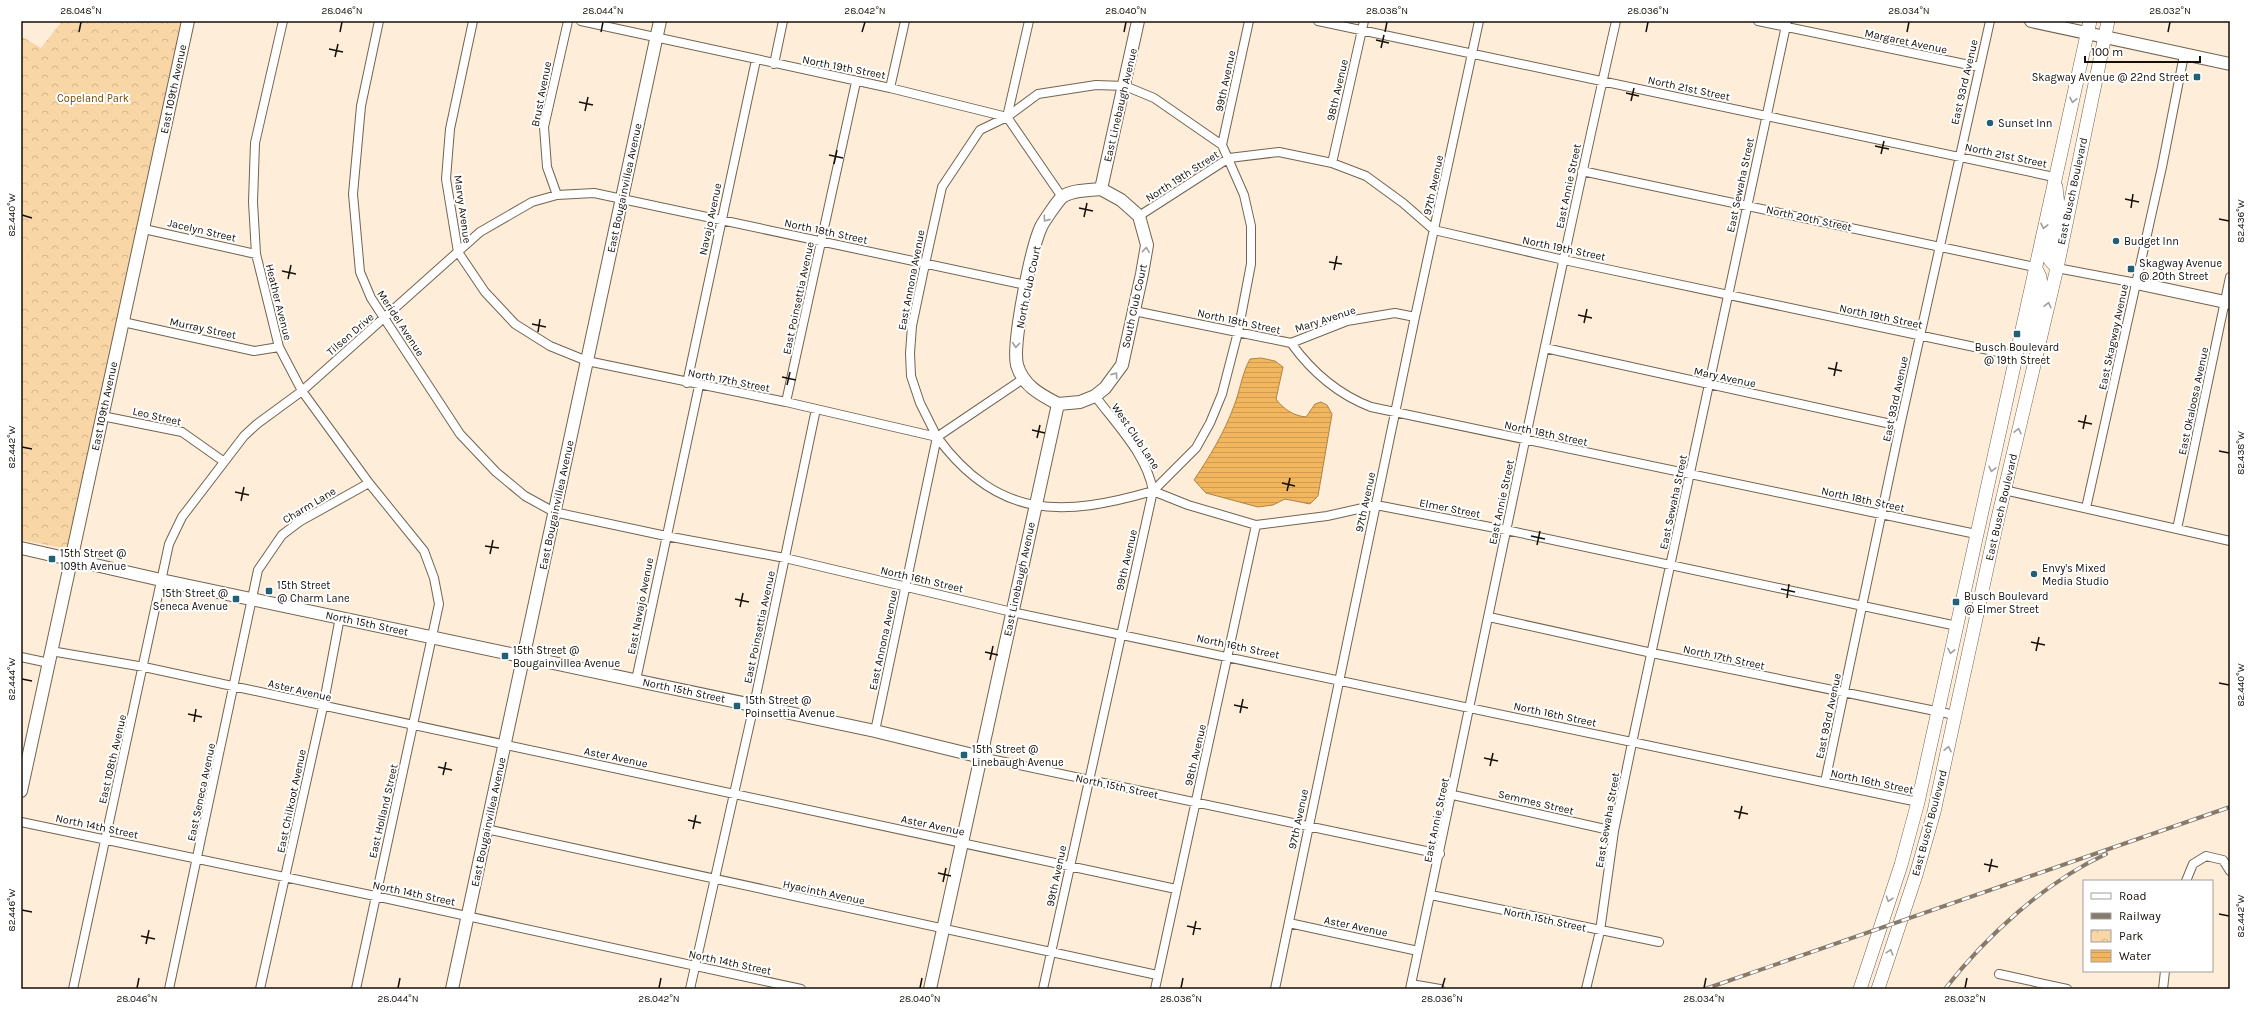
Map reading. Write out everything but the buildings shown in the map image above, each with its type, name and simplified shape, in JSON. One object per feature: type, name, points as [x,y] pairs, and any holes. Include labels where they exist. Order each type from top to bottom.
[{"type":"main road","name":"East Busch Boulevard","points":[[1860,989],[1918,802],[1976,534],[2017,356],[2054,177],[2090,21]]},
{"type":"main road","name":"East Busch Boulevard","points":[[1878,989],[1910,894],[1934,812],[2004,490],[2057,268],[2108,21]]},
{"type":"main road","points":[[2054,177],[2058,204],[2049,254],[2050,260],[2057,268]]},
{"type":"main road","points":[[2035,267],[2040,277],[2041,285],[2032,332],[2032,345],[2036,355]]},
{"type":"main road","points":[[1975,621],[1968,616],[1967,609],[1977,563],[1976,534]]},
{"type":"main road","points":[[1910,894],[1903,886],[1916,832],[1913,822]]},
{"type":"main road","points":[[1866,968],[1871,974],[1869,989]]},
{"type":"street","name":"East 109th Avenue","points":[[21,791],[24,761],[50,657],[72,559],[188,21]]},
{"type":"street","name":"Heather Avenue","points":[[283,21],[255,143],[253,202],[256,254],[279,347],[302,391],[369,483],[424,551],[434,578],[439,604],[432,637]]},
{"type":"street","name":"Meridel Avenue","points":[[379,21],[361,106],[353,194],[360,272],[371,298],[460,434],[496,472],[525,496],[554,512]]},
{"type":"street","name":"Marvy Avenue","points":[[473,21],[450,129],[446,179],[458,252],[485,292],[516,324],[550,346],[587,361]]},
{"type":"street","name":"Brust Avenue","points":[[558,195],[547,167],[544,127],[568,21]]},
{"type":"street","name":"North 19th Street","points":[[580,21],[856,82],[890,88],[1007,117]]},
{"type":"street","name":"East Bougainvillea Avenue","points":[[452,989],[525,656],[554,512],[660,21]]},
{"type":"street","points":[[774,64],[783,21]]},
{"type":"street","points":[[890,88],[905,21]]},
{"type":"street","points":[[1029,21],[1007,117],[1062,197],[1080,191],[1101,189],[1121,200],[1139,216]]},
{"type":"street","name":"East Linebaugh Avenue","points":[[1101,189],[1125,86],[1138,21]]},
{"type":"street","name":"99th Avenue","points":[[1222,145],[1249,21]]},
{"type":"street","name":"North 21st Street","points":[[1318,21],[1473,52],[2054,177]]},
{"type":"street","name":"98th Avenue","points":[[1332,163],[1364,21]]},
{"type":"street","name":"97th Avenue","points":[[1275,989],[1307,826],[1396,412],[1414,317],[1480,21]]},
{"type":"street","name":"East Annie Street","points":[[1411,986],[1440,854],[1469,707],[1582,171],[1616,21]]},
{"type":"street","name":"Margaret Avenue","points":[[1758,21],[1786,24],[1979,68]]},
{"type":"street","name":"East 93rd Avenue","points":[[1825,782],[1900,426],[1990,21]]},
{"type":"street","points":[[2031,21],[2230,64]]},
{"type":"street","name":"East Sewaha Street","points":[[1586,989],[1600,931],[1614,831],[1632,743],[1786,24]]},
{"type":"street","name":"East Skagway Avenue","points":[[2086,508],[2136,283],[2184,54]]},
{"type":"street","name":"Navajo Avenue","points":[[687,383],[756,60]]},
{"type":"street","name":"East Poinsettia Avenue","points":[[786,402],[856,82]]},
{"type":"street","points":[[1007,117],[1038,94],[1069,87],[1096,85],[1125,86],[1154,98],[1222,145],[1244,194],[1251,226],[1251,264],[1238,332],[1222,394],[1210,423],[1196,448],[1153,491],[1094,506],[1061,509],[1034,506],[1004,496],[954,460],[937,437],[1023,379]]},
{"type":"street","name":"East Annona Avenue","points":[[875,730],[937,437],[920,403],[911,376],[910,353],[912,326],[924,264],[942,187],[980,130],[1007,117]]},
{"type":"street","name":"North 19th Street","points":[[1139,216],[1229,158],[1278,152],[1332,163],[1366,176],[1403,203],[1434,230],[1564,260],[2017,356]]},
{"type":"street","name":"North 20th Street","points":[[1582,171],[1940,245],[2035,267]]},
{"type":"street","name":"Tilsen Drive","points":[[161,580],[169,544],[182,517],[223,461],[257,424],[302,391],[480,232],[532,202],[558,195],[594,193],[621,199]]},
{"type":"street","name":"North Club Court","points":[[1058,404],[1040,395],[1023,379],[1017,365],[1015,348],[1026,285],[1041,227],[1062,197]]},
{"type":"street","name":"North 18th Street","points":[[621,199],[1026,285]]},
{"type":"street","name":"South Club Court","points":[[1058,404],[1080,402],[1095,396],[1105,388],[1122,365],[1147,245],[1139,216]]},
{"type":"street","name":"Jacelyn Street","points":[[144,229],[256,254]]},
{"type":"street","points":[[2057,268],[2136,283],[2227,303]]},
{"type":"street","name":"East Okaloosa Avenue","points":[[2177,529],[2227,303],[2230,277]]},
{"type":"street","name":"North 18th Street","points":[[1134,311],[1290,343],[1303,359],[1327,383],[1352,400],[1371,406],[1525,440],[1976,534]]},
{"type":"street","name":"Mary Avenue","points":[[1290,343],[1348,321],[1395,313],[1414,317]]},
{"type":"street","name":"Murray Street","points":[[123,322],[254,351],[279,347]]},
{"type":"street","name":"Mary Avenue","points":[[1545,348],[1900,426]]},
{"type":"street","name":"North 17th Street","points":[[587,361],[699,386],[786,402],[937,437]]},
{"type":"street","points":[[666,536],[699,386]]},
{"type":"street","name":"West Club Lane","points":[[1095,396],[1142,461],[1151,476],[1153,491]]},
{"type":"street","name":"East Linebaugh Avenue","points":[[930,989],[963,843],[1034,506],[1058,404]]},
{"type":"street","name":"East Poinsettia Avenue","points":[[690,989],[754,705],[816,409]]},
{"type":"street","name":"Leo Street","points":[[102,416],[182,432],[223,461]]},
{"type":"street","name":"Charm Lane","points":[[252,599],[258,570],[282,535],[299,522],[369,483]]},
{"type":"street","points":[[2004,490],[2230,541]]},
{"type":"street","name":"99th Avenue","points":[[1043,989],[1153,491]]},
{"type":"street","name":"Elmer Street","points":[[1153,491],[1188,505],[1256,525],[1327,516],[1376,505],[1671,564],[1863,604],[1957,626]]},
{"type":"street","name":"North 16th Street","points":[[554,512],[666,536],[785,558],[1012,612],[1121,633],[1632,743],[1918,802]]},
{"type":"street","name":"98th Avenue","points":[[1154,989],[1256,525]]},
{"type":"street","name":"East Navajo Avenue","points":[[636,680],[666,536]]},
{"type":"street","name":"North 15th Street","points":[[21,548],[161,580],[875,730],[981,757],[1440,854]]},
{"type":"street","name":"East 108th Avenue","points":[[73,989],[144,666],[161,580]]},
{"type":"street","name":"East Seneca Avenue","points":[[169,989],[198,859],[252,599]]},
{"type":"street","name":"North 17th Street","points":[[1489,617],[1652,653],[1955,715]]},
{"type":"street","name":"East Chilkoot Avenue","points":[[260,989],[323,707],[340,618]]},
{"type":"street","name":"East Holland Street","points":[[356,989],[432,637]]},
{"type":"street","name":"Aster Avenue","points":[[21,657],[50,657],[144,666],[323,707],[414,725],[1176,889]]},
{"type":"street","name":"Semmes Street","points":[[1452,795],[1614,831]]},
{"type":"street","name":"North 14th Street","points":[[21,822],[105,838],[801,989]]},
{"type":"street","name":"Hyacinth Avenue","points":[[486,829],[715,880],[1158,975]]},
{"type":"street","points":[[2186,880],[2193,864],[2206,856],[2223,860],[2230,871]]},
{"type":"street","name":"North 15th Street","points":[[1431,896],[1659,942]]},
{"type":"street","name":"Aster Avenue","points":[[1289,923],[1418,951]]},
{"type":"street","points":[[2163,989],[2165,972]]},
{"type":"street","points":[[1999,974],[2067,989]]},
{"type":"street","points":[[1411,986],[1440,989]]},
{"type":"green space","name":"Copeland Park","points":[[62,21],[186,21],[67,549],[21,540],[21,36],[41,48]]},
{"type":"green space","points":[[21,248],[26,249],[31,270],[25,299],[21,301]]},
{"type":"water","points":[[1261,358],[1275,361],[1283,367],[1276,399],[1285,409],[1293,414],[1306,417],[1315,404],[1321,402],[1327,405],[1332,414],[1318,496],[1310,504],[1285,499],[1273,505],[1258,507],[1206,493],[1194,480],[1226,426],[1250,359]]},
{"type":"railway","points":[[1705,989],[2230,807]]},
{"type":"railway","points":[[1945,989],[1979,949],[2018,912],[2061,880],[2106,854]]},
{"type":"place","name":"Skagway Avenue @ 22nd Street","points":[[2197,77]]},
{"type":"place","name":"Sunset Inn","points":[[1990,123]]},
{"type":"place","name":"Budget Inn","points":[[2116,241]]},
{"type":"place","name":"Skagway Avenue @ 20th Street","points":[[2131,269]]},
{"type":"place","name":"Busch Boulevard @ 19th Street","points":[[2017,334]]},
{"type":"place","name":"15th Street @ 109th Avenue","points":[[52,559]]},
{"type":"place","name":"Envy's Mixed Media Studio","points":[[2034,574]]},
{"type":"place","name":"15th Street @ Charm Lane","points":[[269,591]]},
{"type":"place","name":"15th Street @ Seneca Avenue","points":[[236,599]]},
{"type":"place","name":"Busch Boulevard @ Elmer Street","points":[[1956,602]]},
{"type":"place","name":"15th Street @ Bougainvillea Avenue","points":[[505,656]]},
{"type":"place","name":"15th Street @ Poinsettia Avenue","points":[[737,706]]},
{"type":"place","name":"15th Street @ Linebaugh Avenue","points":[[964,755]]}]
